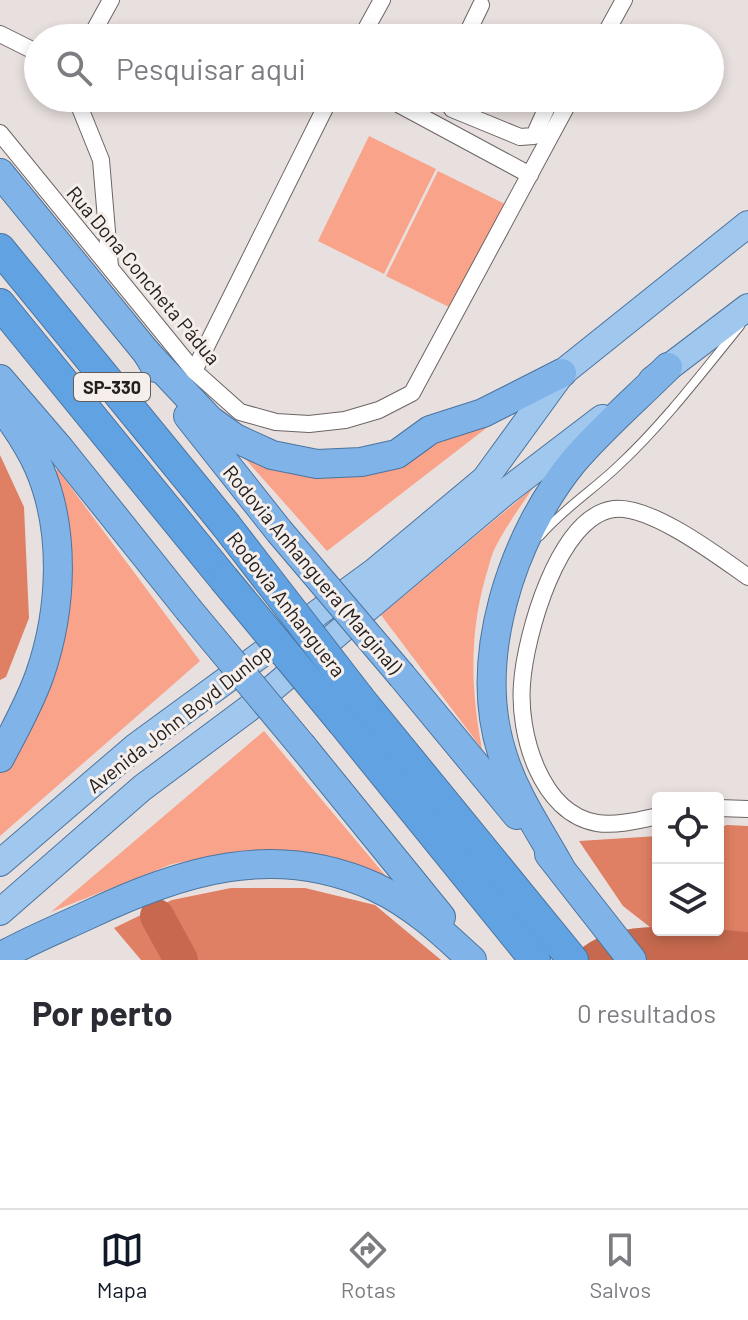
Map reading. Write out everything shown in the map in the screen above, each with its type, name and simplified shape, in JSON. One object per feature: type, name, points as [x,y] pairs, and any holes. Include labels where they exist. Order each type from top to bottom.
[{"type":"highway","name":"Rodovia Anhanguera (Marginal)","points":[[0,173],[147,353],[175,399],[279,531],[560,867],[632,960]]},
{"type":"highway","name":"Rodovia Anhanguera","points":[[0,249],[225,524],[352,711],[498,916],[535,960]]},
{"type":"highway","name":"Rodovia Anhanguera","points":[[0,304],[224,579],[352,711],[525,900],[573,960]]},
{"type":"highway","points":[[147,353],[210,420],[235,438],[272,455],[317,464],[361,462],[397,454],[430,430],[483,413],[562,373]]},
{"type":"highway","points":[[560,867],[507,769],[495,722],[493,669],[501,611],[512,571],[530,530],[572,463],[668,367]]},
{"type":"highway","points":[[0,379],[474,960]]},
{"type":"highway","points":[[0,405],[24,438],[45,482],[55,533],[57,581],[52,632],[39,677],[0,758]]},
{"type":"highway","points":[[0,957],[132,894],[162,883],[219,868],[267,863],[321,869],[376,888],[421,915],[474,960]]},
{"type":"main road","name":"Avenida John Boyd Dunlop","points":[[0,863],[135,747],[375,571],[485,479],[562,373],[748,224]]},
{"type":"main road","name":"Avenida John Boyd Dunlop","points":[[0,912],[142,788],[248,709],[504,493],[748,307]]},
{"type":"main road","points":[[0,919],[22,894]]},
{"type":"street","points":[[98,24],[111,0]]},
{"type":"street","points":[[369,24],[382,0]]},
{"type":"street","points":[[611,24],[624,0]]},
{"type":"street","points":[[472,24],[481,5]]},
{"type":"street","points":[[0,34],[24,46]]},
{"type":"street","points":[[82,112],[101,160],[110,267]]},
{"type":"street","points":[[194,371],[323,112]]},
{"type":"street","points":[[413,112],[530,175],[564,112]]},
{"type":"street","points":[[459,112],[520,137],[534,136],[545,112]]},
{"type":"street","name":"Rua Dona Concheta Pádua","points":[[0,133],[194,371],[240,412],[276,422],[309,424],[345,420],[379,410],[412,393],[530,175]]},
{"type":"street","points":[[652,817],[598,823],[582,817],[556,800],[537,772],[521,686],[538,605],[557,561],[574,537],[592,519],[612,509],[642,511],[748,577]]},
{"type":"street","points":[[724,808],[748,809]]},
{"type":"lane","points":[[512,571],[553,521],[617,467],[649,435],[748,317]]},
{"type":"shaded area","points":[[369,136],[436,169],[384,274],[318,241]]},
{"type":"shaded area","points":[[438,171],[505,204],[453,309],[386,276]]},
{"type":"shaded area","points":[[493,423],[327,551],[241,454],[276,466],[434,442]]},
{"type":"shaded area","points":[[0,455],[24,507],[29,618],[6,677],[0,680]]},
{"type":"shaded area","points":[[52,469],[58,470],[200,661],[0,836],[0,770],[46,674]]},
{"type":"shaded area","points":[[533,488],[494,550],[480,601],[473,664],[482,749],[381,615]]},
{"type":"shaded area","points":[[264,731],[390,881],[331,856],[271,851],[215,856],[172,864],[51,912]]},
{"type":"shaded area","points":[[724,826],[748,826],[748,960],[692,960],[661,936],[724,936]]},
{"type":"shaded area","points":[[652,836],[652,929],[623,906],[579,841]]},
{"type":"shaded area","points":[[231,888],[305,888],[375,905],[441,960],[141,960],[114,928],[172,900]]},
{"type":"waterway","points":[[157,916],[181,960]]},
{"type":"waterway","points":[[594,960],[609,952],[647,944],[748,949]]}]
